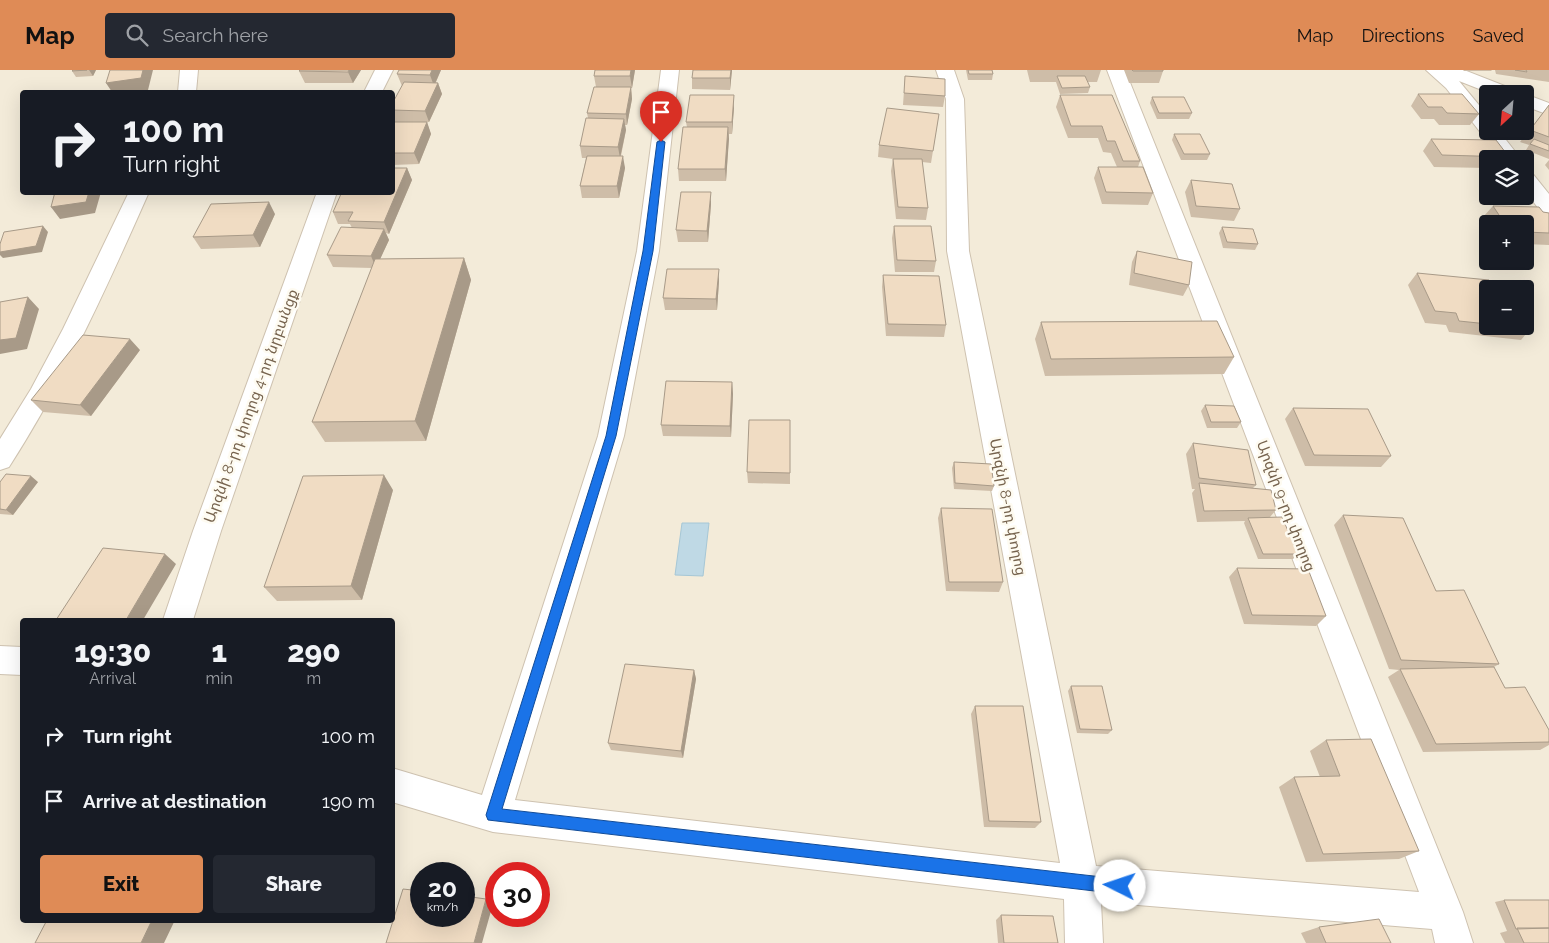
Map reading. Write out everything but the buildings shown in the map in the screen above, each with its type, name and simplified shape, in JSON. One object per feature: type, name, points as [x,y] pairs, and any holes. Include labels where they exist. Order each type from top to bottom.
[{"type":"street","points":[[186,90],[189,70]]},
{"type":"street","points":[[375,90],[384,70]]},
{"type":"street","points":[[493,815],[611,436],[648,251],[670,70]]},
{"type":"street","name":"Արզնի 8-րդ փողոց","points":[[945,70],[955,99],[958,251],[1082,883],[1084,943]]},
{"type":"street","name":"Արզնի 9-րդ փողոց","points":[[1116,70],[1450,928]]},
{"type":"street","points":[[1435,70],[1452,84],[1479,118]]},
{"type":"street","points":[[1448,70],[1486,85]]},
{"type":"street","points":[[1534,103],[1549,109]]},
{"type":"street","points":[[1496,140],[1504,150]]},
{"type":"street","points":[[1534,189],[1549,208]]},
{"type":"street","points":[[0,460],[20,430],[77,330],[138,195]]},
{"type":"street","name":"Արզնի 8-րդ փողոց 4-րդ նրբանցք","points":[[179,618],[210,522],[326,195]]},
{"type":"street","points":[[0,660],[20,661]]},
{"type":"street","points":[[395,786],[493,815],[1082,883],[1450,928]]},
{"type":"shaded area","points":[[0,70],[1549,70],[1549,943],[0,943]]},
{"type":"water","points":[[682,523],[709,523],[703,576],[675,575]]},
{"type":"route","points":[[661,142],[648,251],[611,436],[493,815],[1120,886]]}]
